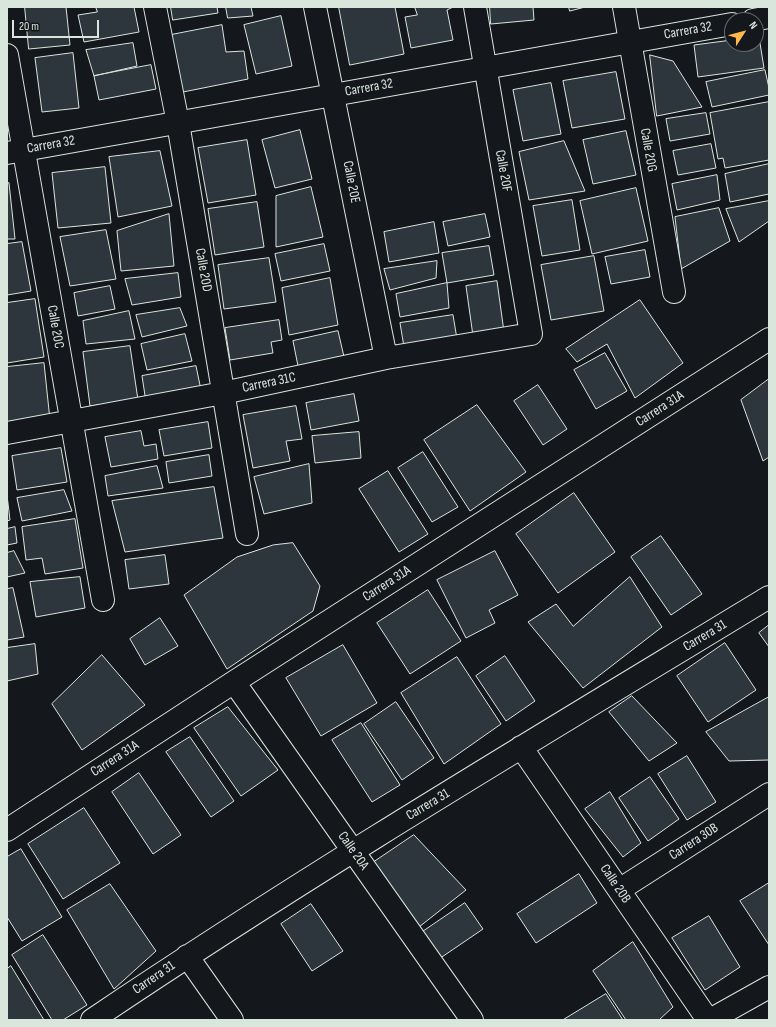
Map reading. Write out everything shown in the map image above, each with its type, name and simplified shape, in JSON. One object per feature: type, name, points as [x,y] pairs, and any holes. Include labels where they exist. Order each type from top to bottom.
[{"type":"street","name":"Calle 20D","points":[[155,7],[178,123],[247,534]]},
{"type":"street","name":"Calle 20E","points":[[315,7],[386,358]]},
{"type":"street","name":"Calle 20F","points":[[476,7],[531,334]]},
{"type":"street","name":"Calle 20G","points":[[624,7],[674,292]]},
{"type":"street","name":"Carrera 32","points":[[16,152],[724,25]]},
{"type":"street","name":"Calle 20C","points":[[7,55],[16,152],[71,421],[103,600]]},
{"type":"street","name":"Carrera 31C","points":[[7,433],[223,393],[386,358],[531,334]]},
{"type":"street","name":"Carrera 31A","points":[[7,830],[234,682],[769,339]]},
{"type":"street","name":"Carrera 31","points":[[92,1020],[187,956],[353,851],[769,596]]},
{"type":"street","name":"Calle 20A","points":[[234,682],[472,1020]]},
{"type":"street","name":"Calle 20B","points":[[522,748],[709,1020]]},
{"type":"street","name":"Carrera 30B","points":[[619,890],[769,794]]},
{"type":"street","points":[[187,956],[232,1020]]},
{"type":"street","points":[[709,1020],[769,987]]},
{"type":"building","points":[[25,7],[66,7],[70,45],[29,49]]},
{"type":"building","points":[[96,7],[134,7],[139,32],[84,42],[78,15],[97,12]]},
{"type":"building","points":[[171,7],[217,7],[218,13],[173,20]]},
{"type":"building","points":[[226,7],[251,7],[253,16],[228,18]]},
{"type":"building","points":[[339,7],[395,7],[404,54],[350,65]]},
{"type":"building","points":[[415,7],[453,7],[447,10],[453,40],[411,48],[405,17],[417,15]]},
{"type":"building","points":[[490,7],[533,7],[534,20],[491,24]]},
{"type":"building","points":[[569,7],[585,7],[570,11]]},
{"type":"building","points":[[281,16],[292,66],[256,74],[244,25]]},
{"type":"building","points":[[222,25],[226,52],[244,51],[248,79],[183,92],[171,35]]},
{"type":"building","points":[[724,41],[724,52],[761,52],[764,68],[698,77],[694,45]]},
{"type":"building","points":[[133,43],[137,66],[94,76],[86,50]]},
{"type":"building","points":[[73,53],[79,108],[42,112],[35,58]]},
{"type":"building","points":[[650,55],[673,61],[702,107],[657,116]]},
{"type":"building","points":[[151,65],[156,89],[99,100],[94,76]]},
{"type":"building","points":[[765,70],[769,95],[712,107],[706,82]]},
{"type":"building","points":[[616,72],[625,119],[572,128],[563,81]]},
{"type":"building","points":[[551,83],[561,134],[523,141],[513,90]]},
{"type":"building","points":[[769,102],[769,160],[725,168],[723,158],[718,159],[710,113]]},
{"type":"building","points":[[706,113],[710,134],[670,141],[666,119]]},
{"type":"building","points":[[300,130],[312,179],[275,188],[262,140]]},
{"type":"building","points":[[626,131],[636,175],[593,184],[583,140]]},
{"type":"building","points":[[247,140],[256,195],[208,203],[198,148]]},
{"type":"building","points":[[564,141],[585,191],[529,200],[519,152]]},
{"type":"building","points":[[711,144],[716,168],[678,175],[673,151]]},
{"type":"building","points":[[160,151],[172,206],[118,217],[109,157]]},
{"type":"building","points":[[769,164],[769,194],[730,202],[725,174]]},
{"type":"building","points":[[105,167],[111,223],[58,228],[52,173]]},
{"type":"building","points":[[717,175],[720,200],[677,210],[672,184]]},
{"type":"building","points":[[9,183],[15,239],[7,239],[7,184]]},
{"type":"building","points":[[311,187],[323,237],[276,247],[276,196]]},
{"type":"building","points":[[636,188],[648,241],[592,254],[580,201]]},
{"type":"building","points":[[572,200],[580,250],[542,256],[533,206]]},
{"type":"building","points":[[769,201],[769,221],[739,242],[726,209]]},
{"type":"building","points":[[257,202],[264,247],[215,255],[208,209]]},
{"type":"building","points":[[719,208],[730,241],[681,269],[675,217]]},
{"type":"building","points":[[169,214],[174,266],[121,271],[117,231]]},
{"type":"building","points":[[485,214],[490,237],[448,246],[443,222]]},
{"type":"building","points":[[434,222],[439,253],[389,262],[384,232]]},
{"type":"building","points":[[106,230],[116,279],[70,286],[60,237]]},
{"type":"building","points":[[22,242],[31,291],[7,295],[7,244]]},
{"type":"building","points":[[324,244],[330,271],[281,281],[275,254]]},
{"type":"building","points":[[489,246],[494,275],[447,283],[442,253]]},
{"type":"building","points":[[645,250],[650,277],[611,284],[605,257]]},
{"type":"building","points":[[594,256],[604,311],[551,320],[541,265]]},
{"type":"building","points":[[269,258],[276,302],[224,309],[218,265]]},
{"type":"building","points":[[437,261],[436,278],[390,290],[384,269]]},
{"type":"building","points":[[178,273],[181,297],[132,305],[125,279]]},
{"type":"building","points":[[330,278],[338,325],[289,335],[282,288]]},
{"type":"building","points":[[497,281],[504,332],[473,336],[466,286]]},
{"type":"building","points":[[447,283],[449,308],[400,317],[396,294]]},
{"type":"building","points":[[110,286],[115,309],[78,316],[74,293]]},
{"type":"building","points":[[35,299],[44,357],[7,363],[7,303]]},
{"type":"building","points":[[640,300],[683,363],[635,398],[607,344],[577,362],[566,349]]},
{"type":"building","points":[[180,308],[187,326],[142,337],[136,315]]},
{"type":"building","points":[[129,311],[135,339],[86,344],[83,321]]},
{"type":"building","points":[[453,315],[458,345],[405,353],[400,323]]},
{"type":"building","points":[[279,320],[282,340],[271,342],[273,353],[230,360],[225,328]]},
{"type":"building","points":[[338,331],[345,361],[299,371],[293,341]]},
{"type":"building","points":[[185,334],[192,361],[147,370],[141,344]]},
{"type":"building","points":[[130,346],[138,400],[90,406],[83,352]]},
{"type":"building","points":[[605,353],[627,391],[596,409],[574,370]]},
{"type":"building","points":[[44,363],[50,420],[7,424],[7,367]]},
{"type":"building","points":[[196,366],[201,390],[146,402],[142,376]]},
{"type":"building","points":[[769,379],[769,457],[763,461],[741,400]]},
{"type":"building","points":[[538,385],[567,429],[543,445],[514,401]]},
{"type":"building","points":[[354,394],[359,421],[311,430],[306,403]]},
{"type":"building","points":[[477,405],[526,472],[470,511],[424,440]]},
{"type":"building","points":[[296,406],[302,439],[286,441],[290,461],[253,468],[243,415]]},
{"type":"building","points":[[208,422],[212,448],[164,456],[159,430]]},
{"type":"building","points":[[141,431],[144,446],[156,444],[158,459],[111,467],[105,437]]},
{"type":"building","points":[[359,432],[361,458],[315,463],[312,436]]},
{"type":"building","points":[[61,448],[67,482],[17,490],[12,456]]},
{"type":"building","points":[[423,452],[458,507],[432,522],[398,468]]},
{"type":"building","points":[[209,455],[212,476],[169,483],[166,462]]},
{"type":"building","points":[[309,464],[312,503],[264,514],[254,477]]},
{"type":"building","points":[[157,466],[163,488],[108,496],[105,476]]},
{"type":"building","points":[[388,471],[428,534],[399,552],[359,489]]},
{"type":"building","points":[[214,487],[223,538],[125,552],[112,501]]},
{"type":"building","points":[[64,490],[72,511],[22,521],[17,498]]},
{"type":"building","points":[[574,493],[615,552],[558,593],[516,534]]},
{"type":"building","points":[[7,495],[10,520],[7,521]]},
{"type":"building","points":[[75,519],[83,568],[45,574],[42,558],[26,560],[22,527]]},
{"type":"building","points":[[15,527],[17,543],[7,545],[7,529]]},
{"type":"building","points":[[661,536],[702,594],[671,615],[631,557]]},
{"type":"building","points":[[293,543],[320,586],[313,611],[227,669],[184,595],[237,557],[273,545]]},
{"type":"building","points":[[14,551],[25,573],[7,577],[7,553]]},
{"type":"building","points":[[495,551],[518,595],[489,610],[495,623],[466,638],[437,580]]},
{"type":"building","points":[[165,555],[169,584],[129,589],[125,560]]},
{"type":"building","points":[[80,577],[85,608],[36,617],[30,582]]},
{"type":"building","points":[[630,577],[662,627],[583,688],[528,622],[556,604],[573,626]]},
{"type":"building","points":[[13,588],[24,637],[7,640],[7,589]]},
{"type":"building","points":[[428,590],[461,641],[410,674],[377,623]]},
{"type":"building","points":[[160,618],[178,646],[145,665],[130,639]]},
{"type":"building","points":[[769,625],[769,647],[759,633]]},
{"type":"building","points":[[725,643],[756,690],[708,722],[677,676]]},
{"type":"building","points":[[35,644],[38,674],[7,681],[7,648]]},
{"type":"building","points":[[343,645],[377,703],[321,736],[286,678]]},
{"type":"building","points":[[102,655],[145,705],[82,750],[52,704]]},
{"type":"building","points":[[505,656],[535,701],[506,721],[476,676]]},
{"type":"building","points":[[457,657],[501,724],[444,764],[401,693]]},
{"type":"building","points":[[632,696],[677,743],[649,761],[609,712]]},
{"type":"building","points":[[769,697],[769,760],[729,761],[706,732]]},
{"type":"building","points":[[396,702],[434,758],[402,780],[364,724]]},
{"type":"building","points":[[228,707],[278,770],[241,796],[194,728]]},
{"type":"building","points":[[361,723],[400,785],[372,802],[332,740]]},
{"type":"building","points":[[190,737],[234,801],[211,817],[166,752]]},
{"type":"building","points":[[687,756],[716,802],[687,820],[658,774]]},
{"type":"building","points":[[139,773],[181,835],[153,854],[112,792]]},
{"type":"building","points":[[650,777],[679,819],[648,841],[619,798]]},
{"type":"building","points":[[610,792],[641,843],[623,857],[585,809]]},
{"type":"building","points":[[84,808],[120,863],[63,899],[28,844]]},
{"type":"building","points":[[414,835],[466,890],[419,927],[374,862]]},
{"type":"building","points":[[21,849],[62,917],[22,941],[7,917],[7,857]]},
{"type":"building","points":[[579,874],[597,903],[536,943],[517,914]]},
{"type":"building","points":[[769,883],[769,945],[740,901]]},
{"type":"building","points":[[110,884],[156,951],[114,989],[67,910]]},
{"type":"building","points":[[465,903],[483,929],[436,961],[418,935]]},
{"type":"building","points":[[311,904],[343,951],[312,971],[281,924]]},
{"type":"building","points":[[709,916],[740,967],[705,990],[672,938]]},
{"type":"building","points":[[43,935],[87,1005],[63,1020],[52,1020],[12,955]]},
{"type":"building","points":[[633,942],[673,1007],[659,1020],[626,1020],[593,971]]},
{"type":"building","points":[[11,966],[44,1020],[7,1020],[7,969]]},
{"type":"building","points":[[606,994],[623,1020],[563,1020]]}]
